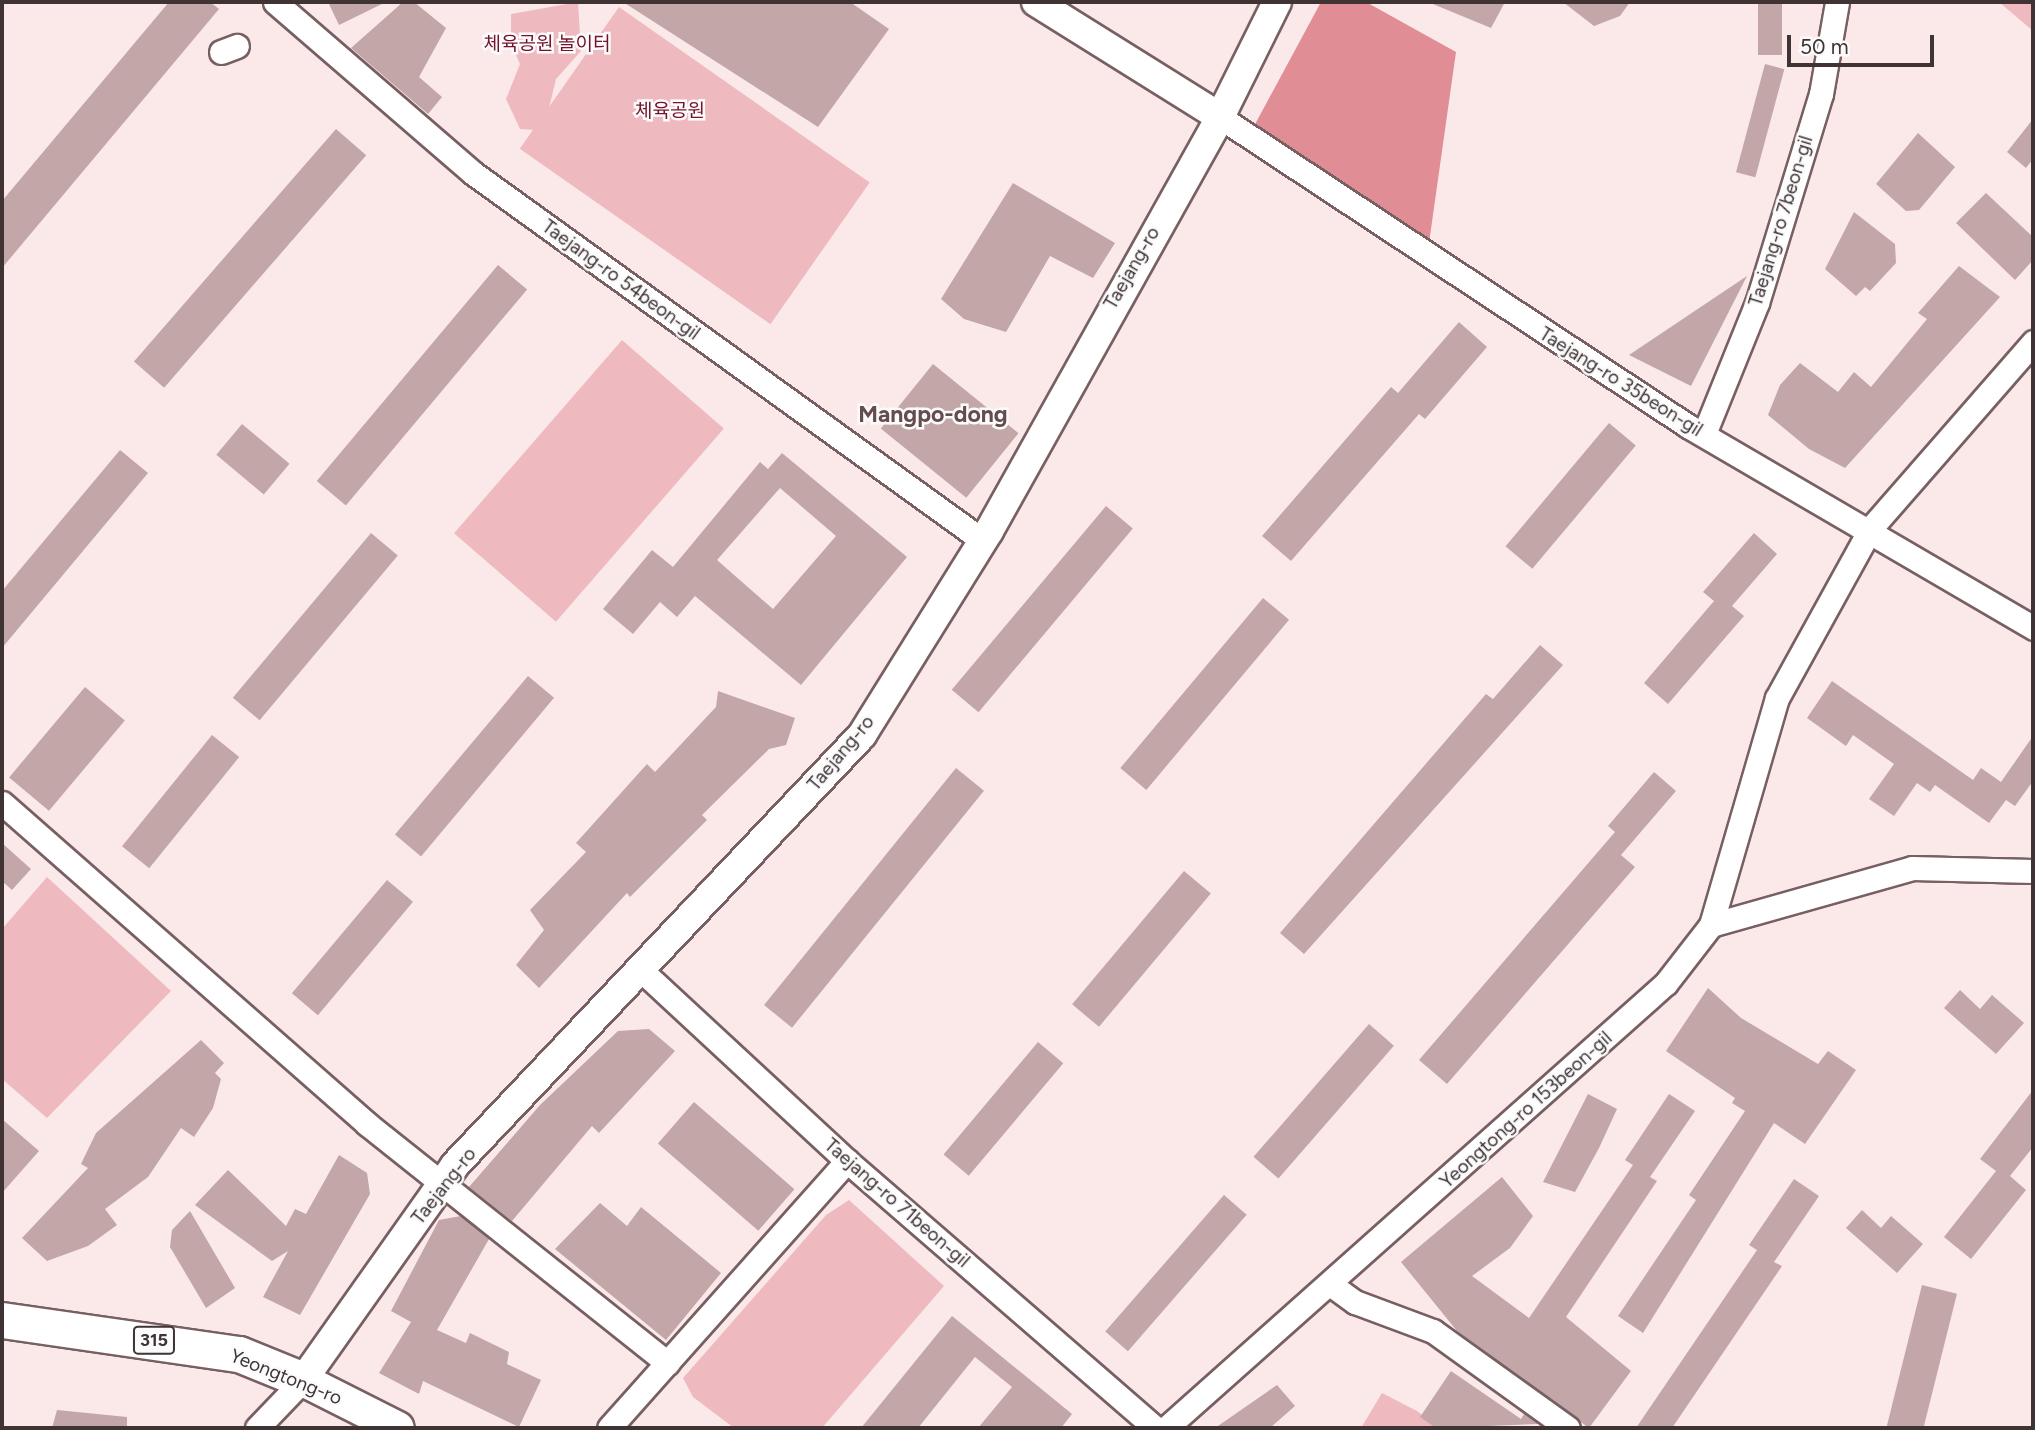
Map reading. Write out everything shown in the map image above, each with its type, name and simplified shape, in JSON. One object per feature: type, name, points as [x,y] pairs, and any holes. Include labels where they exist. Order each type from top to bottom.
[{"type":"main road","name":"Yeongtong-ro","points":[[2,1320],[239,1354],[303,1380],[398,1428]]},
{"type":"street","name":"Taejang-ro 54beon-gil","points":[[275,2],[473,173],[982,540]]},
{"type":"street","points":[[1036,2],[1220,117]]},
{"type":"street","name":"Taejang-ro","points":[[303,1380],[443,1183],[862,735],[982,540],[1220,117],[1277,2]]},
{"type":"street","name":"Taejang-ro 7beon-gil","points":[[1704,434],[1758,303],[1821,94],[1837,2]]},
{"type":"street","name":"Taejang-ro 35beon-gil","points":[[1220,117],[1510,313],[1704,434],[1871,528],[2033,628]]},
{"type":"street","name":"Yeongtong-ro 153beon-gil","points":[[1166,1428],[1666,983],[1711,925],[1777,698],[1871,528],[2033,342]]},
{"type":"street","points":[[2,803],[443,1183],[667,1363]]},
{"type":"street","points":[[1711,925],[1912,867],[2033,871]]},
{"type":"street","name":"Taejang-ro 71beon-gil","points":[[643,972],[847,1161],[1155,1428]]},
{"type":"street","points":[[609,1428],[847,1161]]},
{"type":"street","points":[[1330,1284],[1355,1302],[1433,1331],[1554,1423]]},
{"type":"street","points":[[257,1428],[303,1380]]},
{"type":"street","points":[[278,1428],[303,1380]]},
{"type":"green space","name":"체육공원 놀이터","points":[[578,2],[581,51],[556,79],[546,121],[535,130],[520,129],[506,99],[520,64],[511,44],[511,14]]},
{"type":"green space","points":[[1999,2],[2033,2],[2033,31]]},
{"type":"green space","name":"체육공원","points":[[619,7],[870,183],[770,324],[520,149]]},
{"type":"green space","points":[[622,340],[724,429],[556,622],[454,533]]},
{"type":"green space","points":[[47,877],[171,991],[47,1118],[2,1079],[2,929]]},
{"type":"green space","points":[[849,1200],[944,1286],[822,1428],[734,1428],[693,1397],[683,1378],[826,1215]]},
{"type":"green space","points":[[1382,1393],[1417,1411],[1440,1428],[1361,1428]]},
{"type":"shaded area","points":[[1321,2],[1366,2],[1456,52],[1429,243],[1253,128]]},
{"type":"building","points":[[169,2],[210,2],[219,9],[2,268],[2,201]]},
{"type":"building","points":[[328,2],[386,2],[339,25]]},
{"type":"building","points":[[403,2],[414,2],[446,28],[419,77],[442,97],[428,114],[351,48]]},
{"type":"building","points":[[623,2],[850,2],[889,29],[818,127]]},
{"type":"building","points":[[1428,2],[1505,2],[1491,28]]},
{"type":"building","points":[[1563,2],[1630,2],[1620,16],[1594,26]]},
{"type":"building","points":[[1758,2],[1782,2],[1782,55],[1758,55]]},
{"type":"building","points":[[1765,64],[1784,69],[1755,177],[1736,172]]},
{"type":"building","points":[[2033,119],[2033,159],[2026,168],[2007,152]]},
{"type":"building","points":[[336,129],[366,155],[164,388],[134,361]]},
{"type":"building","points":[[1918,133],[1955,167],[1919,210],[1906,211],[1876,184]]},
{"type":"building","points":[[1013,183],[1115,243],[1093,278],[1050,256],[1006,332],[964,319],[941,299]]},
{"type":"building","points":[[1986,193],[2033,237],[2033,260],[2015,280],[1956,223]]},
{"type":"building","points":[[1854,212],[1895,244],[1896,263],[1870,291],[1865,287],[1856,296],[1825,269]]},
{"type":"building","points":[[498,265],[527,289],[346,505],[317,481]]},
{"type":"building","points":[[1959,266],[2000,297],[1845,468],[1809,449],[1768,415],[1780,385],[1800,363],[1838,392],[1854,372],[1871,387],[1927,319],[1918,313]]},
{"type":"building","points":[[1747,276],[1691,386],[1629,355]]},
{"type":"building","points":[[1459,322],[1487,347],[1425,419],[1419,414],[1291,561],[1262,536],[1391,387],[1398,393]]},
{"type":"building","points":[[933,364],[1018,433],[966,498],[881,429]]},
{"type":"building","points":[[1609,423],[1636,445],[1532,569],[1506,546]]},
{"type":"building","points":[[242,424],[289,464],[264,494],[216,455]]},
{"type":"building","points":[[120,450],[148,473],[2,648],[2,591]]},
{"type":"building","points":[[782,453],[907,557],[801,685],[695,596],[677,617],[660,602],[633,634],[603,609],[652,550],[673,567],[760,462],[768,469]],"holes":[[[780,488],[836,536],[773,609],[717,560]]]},
{"type":"building","points":[[1106,506],[1133,528],[979,712],[952,690]]},
{"type":"building","points":[[371,533],[398,555],[260,720],[233,698]]},
{"type":"building","points":[[1754,533],[1777,554],[1732,606],[1744,616],[1668,704],[1644,683],[1714,601],[1703,592]]},
{"type":"building","points":[[1263,598],[1289,620],[1146,790],[1120,768]]},
{"type":"building","points":[[1540,645],[1563,665],[1304,954],[1280,933],[1486,694],[1493,699]]},
{"type":"building","points":[[528,676],[554,698],[421,856],[395,835]]},
{"type":"building","points":[[1832,681],[1973,780],[1981,768],[2001,782],[2033,736],[2033,781],[2015,806],[2006,800],[1989,823],[1935,785],[1930,792],[1917,783],[1894,816],[1869,799],[1894,764],[1853,735],[1846,746],[1807,718]]},
{"type":"building","points":[[85,687],[125,720],[49,811],[9,777]]},
{"type":"building","points":[[718,691],[795,718],[786,745],[769,749],[702,815],[707,820],[630,897],[627,893],[539,988],[516,965],[544,930],[530,910],[586,852],[576,843],[647,764],[655,772],[716,707]]},
{"type":"building","points":[[212,735],[239,757],[149,868],[122,846]]},
{"type":"building","points":[[956,768],[984,791],[792,1028],[764,1005]]},
{"type":"building","points":[[1654,772],[1676,791],[1621,855],[1635,867],[1447,1084],[1419,1060],[1615,832],[1608,826]]},
{"type":"building","points":[[2,843],[31,869],[12,890],[2,881]]},
{"type":"building","points":[[1184,871],[1211,893],[1099,1027],[1072,1004]]},
{"type":"building","points":[[387,880],[413,902],[318,1015],[292,993]]},
{"type":"building","points":[[1708,988],[1741,1018],[1818,1064],[1828,1051],[1856,1070],[1805,1144],[1774,1123],[1643,1333],[1618,1316],[1696,1200],[1689,1195],[1745,1111],[1732,1103],[1735,1098],[1666,1051]]},
{"type":"building","points":[[1960,990],[1980,1009],[1992,995],[2024,1023],[1996,1054],[1944,1008]]},
{"type":"building","points":[[1369,1024],[1394,1046],[1278,1178],[1254,1157]]},
{"type":"building","points":[[649,1029],[675,1051],[599,1133],[592,1126],[512,1221],[469,1187],[540,1105],[618,1031]]},
{"type":"building","points":[[201,1040],[224,1063],[215,1073],[221,1079],[213,1108],[194,1137],[181,1128],[148,1177],[105,1209],[117,1225],[88,1246],[47,1261],[22,1238],[88,1168],[81,1164],[96,1133]]},
{"type":"building","points":[[1038,1042],[1063,1063],[969,1176],[944,1155]]},
{"type":"building","points":[[2033,1090],[2033,1147],[2010,1176],[2026,1190],[1971,1259],[1944,1237],[1996,1171],[1980,1159]]},
{"type":"building","points":[[1588,1094],[1617,1109],[1575,1192],[1543,1182]]},
{"type":"building","points":[[1669,1094],[1695,1111],[1650,1177],[1657,1181],[1566,1317],[1631,1371],[1589,1428],[1457,1331],[1401,1262],[1502,1177],[1533,1216],[1510,1248],[1472,1276],[1529,1318],[1633,1165],[1625,1160]]},
{"type":"building","points":[[694,1102],[794,1189],[758,1231],[658,1144]]},
{"type":"building","points":[[2,1119],[39,1151],[2,1193]]},
{"type":"building","points":[[339,1155],[367,1173],[370,1194],[300,1315],[263,1297],[288,1251],[272,1261],[195,1205],[228,1170],[286,1226],[295,1209],[306,1214]]},
{"type":"building","points":[[1794,1179],[1819,1196],[1774,1262],[1782,1266],[1672,1428],[1636,1428],[1757,1250],[1749,1245]]},
{"type":"building","points":[[1224,1195],[1247,1215],[1128,1351],[1105,1332]]},
{"type":"building","points":[[600,1203],[627,1226],[641,1207],[721,1273],[666,1340],[555,1249]]},
{"type":"building","points":[[1862,1210],[1881,1228],[1891,1216],[1923,1244],[1897,1273],[1846,1228]]},
{"type":"building","points":[[190,1211],[235,1288],[206,1308],[170,1247],[172,1230]]},
{"type":"building","points":[[461,1216],[489,1239],[437,1330],[466,1343],[470,1333],[509,1352],[507,1364],[541,1380],[519,1427],[423,1381],[419,1394],[379,1373],[411,1322],[391,1311],[439,1220]]},
{"type":"building","points":[[1922,1285],[1957,1294],[1923,1428],[1886,1428]]},
{"type":"building","points":[[952,1316],[1072,1414],[1061,1428],[978,1428],[1012,1387],[975,1357],[918,1428],[861,1428]]},
{"type":"building","points":[[1451,1371],[1521,1419],[1524,1414],[1538,1424],[1436,1428],[1420,1417]]},
{"type":"building","points":[[1277,1385],[1295,1406],[1270,1428],[1215,1428]]},
{"type":"building","points":[[57,1410],[127,1417],[127,1428],[52,1428]]},
{"type":"district","name":"Mangpo-dong","points":[[933,414]]}]
